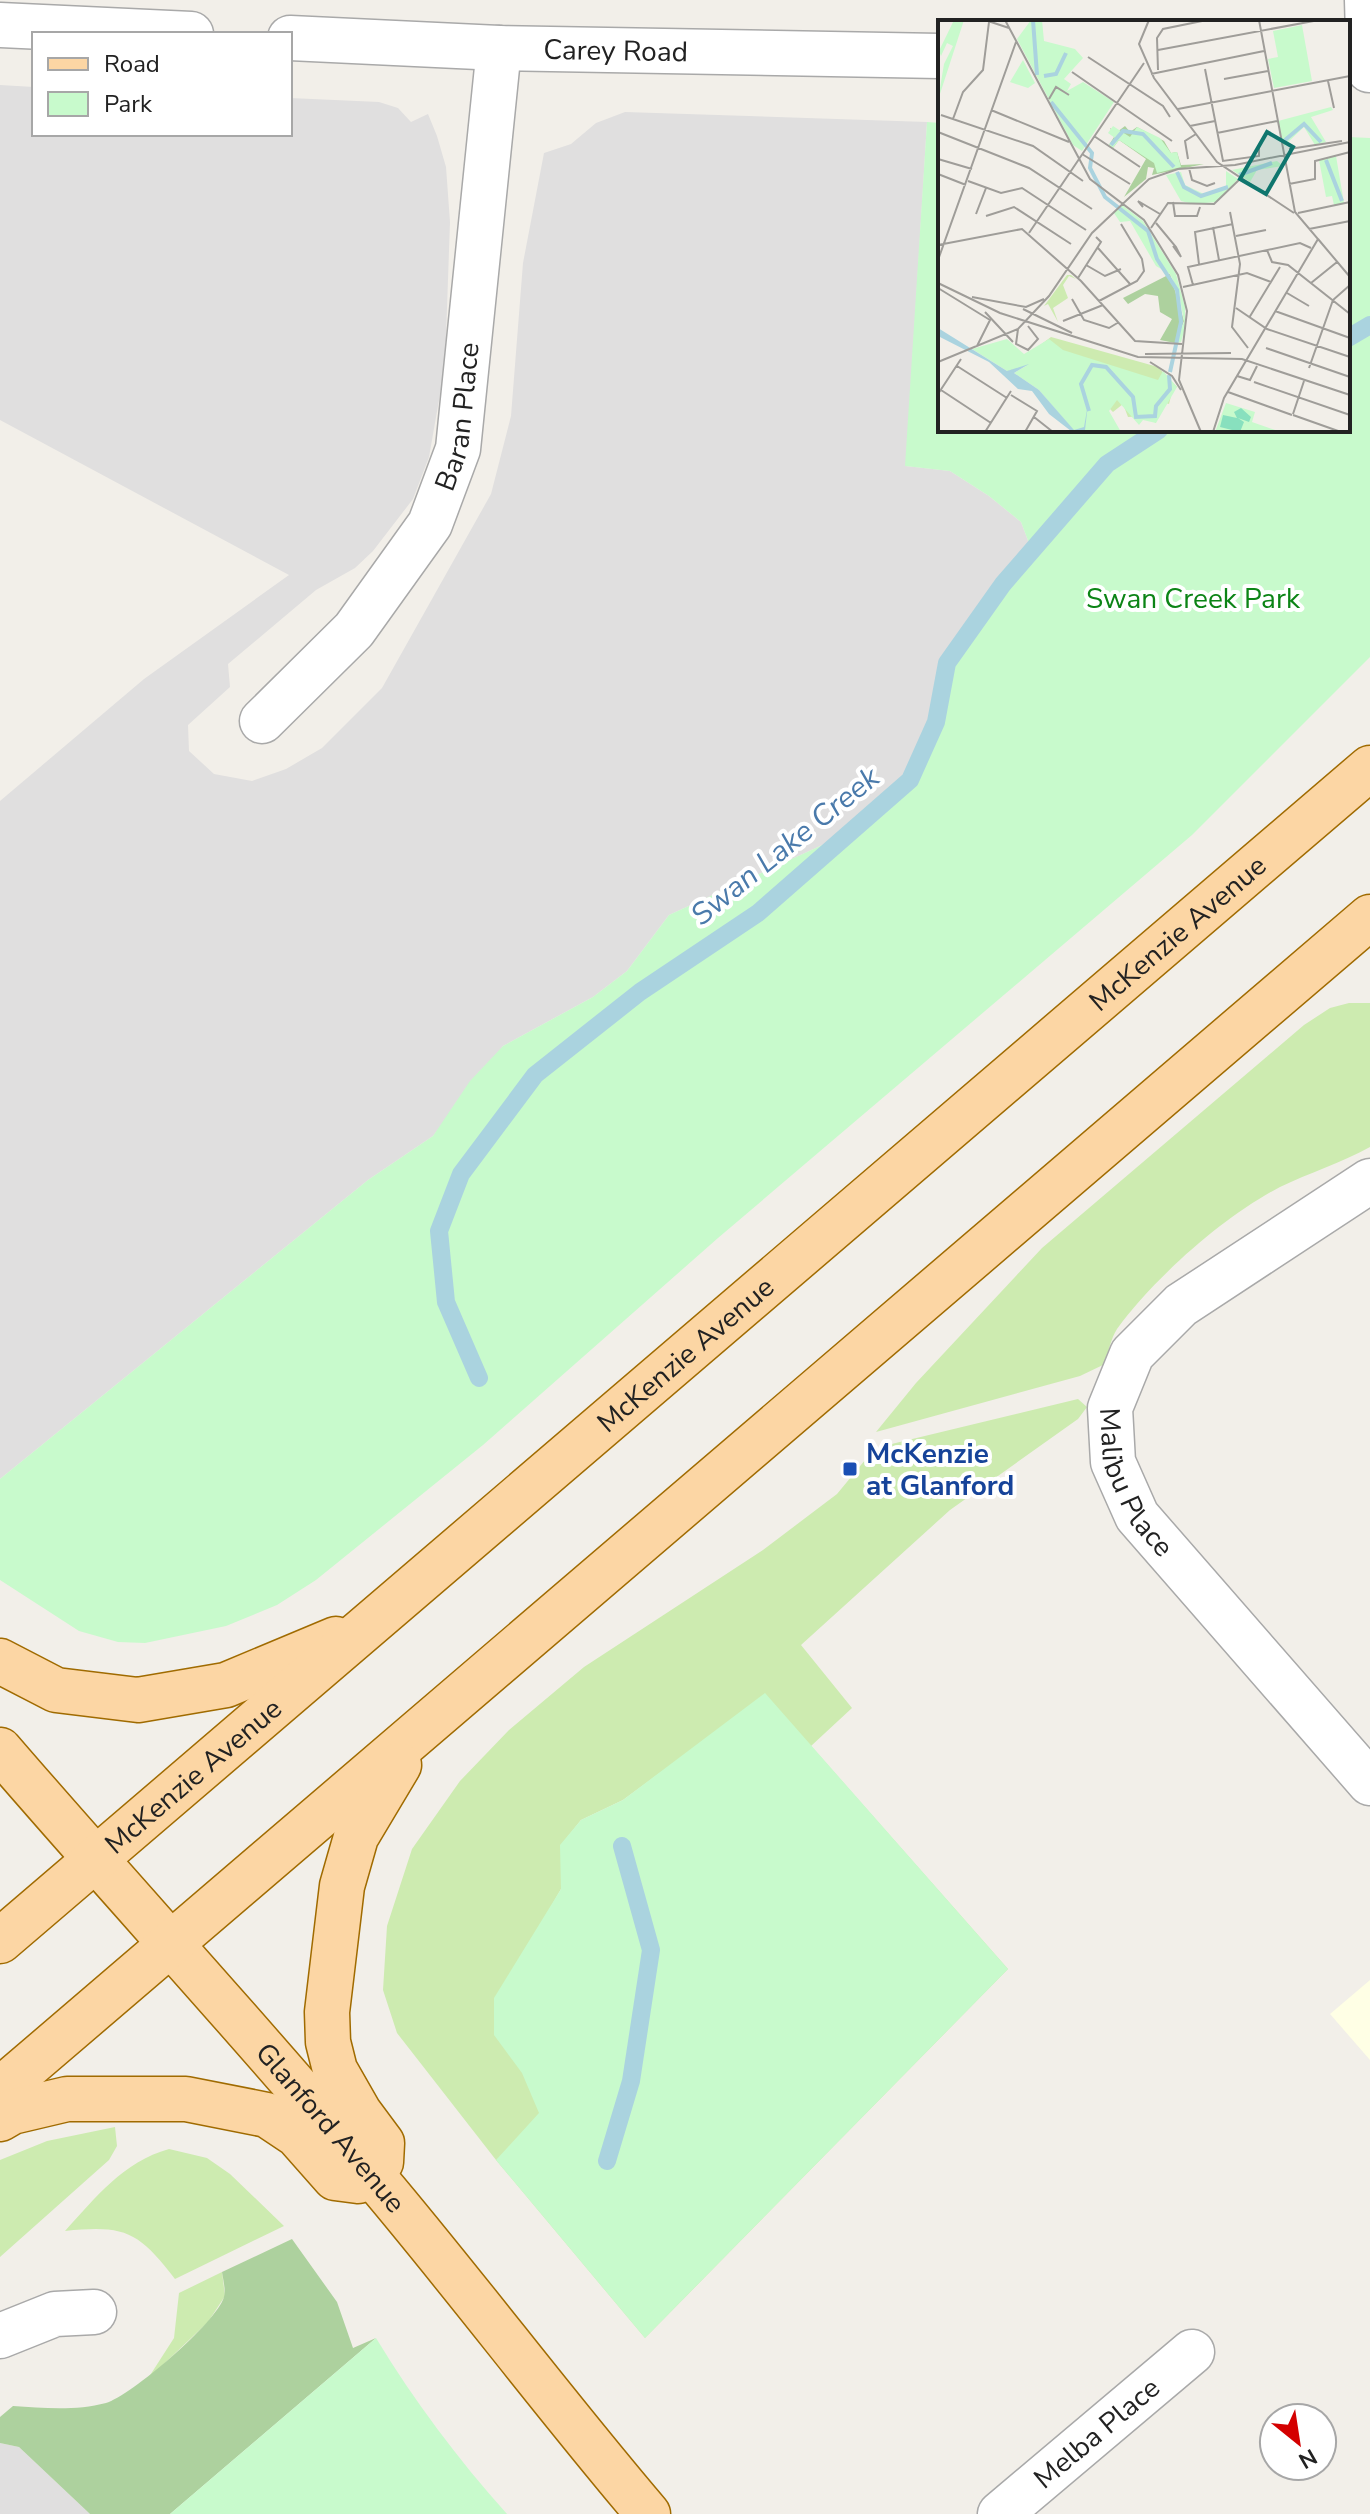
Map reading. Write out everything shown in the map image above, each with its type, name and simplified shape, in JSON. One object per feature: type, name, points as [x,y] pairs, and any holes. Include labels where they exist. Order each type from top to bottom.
[{"type":"main road","name":"McKenzie Avenue","points":[[0,1941],[1370,768]]},
{"type":"main road","points":[[0,2090],[1370,917]]},
{"type":"main road","points":[[0,1661],[56,1690],[138,1700],[226,1685],[375,1622]]},
{"type":"main road","points":[[0,2119],[12,2112],[67,2099],[186,2099],[267,2115],[297,2135],[335,2178],[380,2185],[382,2143],[359,2112],[335,2070],[328,2042],[327,2012],[335,1930],[342,1886],[356,1837],[374,1803],[432,1719]]},
{"type":"main road","name":"Glanford Avenue","points":[[0,1750],[171,1942],[380,2185],[563,2415],[648,2514]]},
{"type":"street","points":[[1362,70],[1367,0]]},
{"type":"street","points":[[0,25],[149,32]]},
{"type":"street","name":"Carey Road","points":[[292,38],[499,48],[938,56]]},
{"type":"street","name":"Baran Place","points":[[262,721],[354,630],[380,595],[430,524],[458,449],[499,48]]},
{"type":"street","name":"Malibu Place","points":[[1370,1181],[1181,1305],[1132,1354],[1110,1408],[1113,1462],[1137,1516],[1370,1783]]},
{"type":"street","points":[[0,2336],[55,2314],[94,2312]]},
{"type":"street","name":"Melba Place","points":[[1000,2514],[1192,2352]]},
{"type":"shaded area","points":[[0,85],[32,87],[32,136],[292,136],[292,98],[379,102],[398,108],[411,122],[428,114],[446,167],[450,222],[445,366],[429,457],[413,499],[373,551],[355,568],[316,590],[228,664],[230,687],[188,725],[189,751],[214,774],[252,781],[286,769],[322,748],[382,688],[491,494],[511,416],[523,263],[544,153],[571,144],[596,123],[625,112],[927,122],[906,466],[950,471],[989,496],[1021,522],[1032,551],[947,663],[936,722],[910,780],[840,837],[669,915],[627,971],[593,997],[503,1046],[433,1136],[368,1180],[0,1479],[0,801],[144,679],[289,575],[0,420]]},
{"type":"shaded area","points":[[1370,1980],[1370,2060],[1330,2014]]},
{"type":"shaded area","points":[[0,2443],[19,2447],[90,2514],[0,2514]]},
{"type":"green space","name":"Swan Creek Park","points":[[927,122],[938,123],[938,432],[1350,432],[1350,137],[1370,138],[1370,657],[1192,835],[718,1238],[483,1445],[316,1580],[277,1605],[226,1626],[145,1643],[118,1642],[79,1631],[0,1580],[0,1479],[368,1180],[433,1136],[470,1081],[503,1046],[593,997],[627,971],[669,915],[840,837],[910,780],[936,722],[947,663],[1032,551],[1021,522],[989,496],[950,471],[905,466]]},
{"type":"green space","points":[[1349,1003],[1370,1003],[1370,1147],[1280,1187],[1214,1231],[1170,1269],[1132,1309],[1115,1333],[1105,1364],[1080,1376],[876,1432],[916,1383],[1042,1248],[1304,1025],[1330,1008]]},
{"type":"green space","points":[[1078,1399],[1087,1407],[1078,1419],[950,1510],[801,1645],[852,1708],[811,1746],[1008,1969],[645,2338],[496,2160],[397,2033],[383,1990],[387,1926],[412,1849],[460,1781],[509,1730],[584,1667],[763,1550],[837,1494],[875,1448]],"holes":[[[661,1772],[534,1936],[561,1889],[561,1845],[581,1820],[623,1800]]]},
{"type":"green space","points":[[765,1693],[1008,1969],[645,2338],[496,2160],[539,2113],[522,2073],[494,2035],[494,1998],[561,1889],[560,1845],[581,1820],[623,1800]]},
{"type":"green space","points":[[115,2127],[117,2146],[109,2160],[0,2257],[0,2160],[47,2141]]},
{"type":"green space","points":[[169,2149],[207,2158],[230,2174],[284,2226],[175,2279],[151,2250],[129,2235],[102,2229],[65,2231],[111,2182],[138,2163]]},
{"type":"green space","points":[[292,2239],[337,2302],[353,2348],[376,2338],[170,2514],[90,2514],[19,2447],[0,2443],[0,2417],[13,2406],[95,2406],[134,2387],[172,2357],[218,2308],[225,2294],[222,2272]]},
{"type":"green space","points":[[222,2272],[225,2296],[208,2322],[147,2380],[174,2338],[179,2293]]},
{"type":"green space","points":[[376,2338],[437,2429],[507,2514],[170,2514]]},
{"type":"waterway","name":"Swan Lake Creek","points":[[1350,337],[1370,325]]},
{"type":"waterway","name":"Swan Lake Creek","points":[[479,1378],[446,1302],[439,1231],[461,1174],[535,1075],[640,992],[758,913],[910,780],[936,722],[947,663],[1003,584],[1107,464],[1156,432]]},
{"type":"waterway","name":"Swan Lake Creek","points":[[607,2161],[631,2081],[651,1950],[622,1846]]},
{"type":"place","name":"McKenzie at Glanford","points":[[850,1469]]}]
